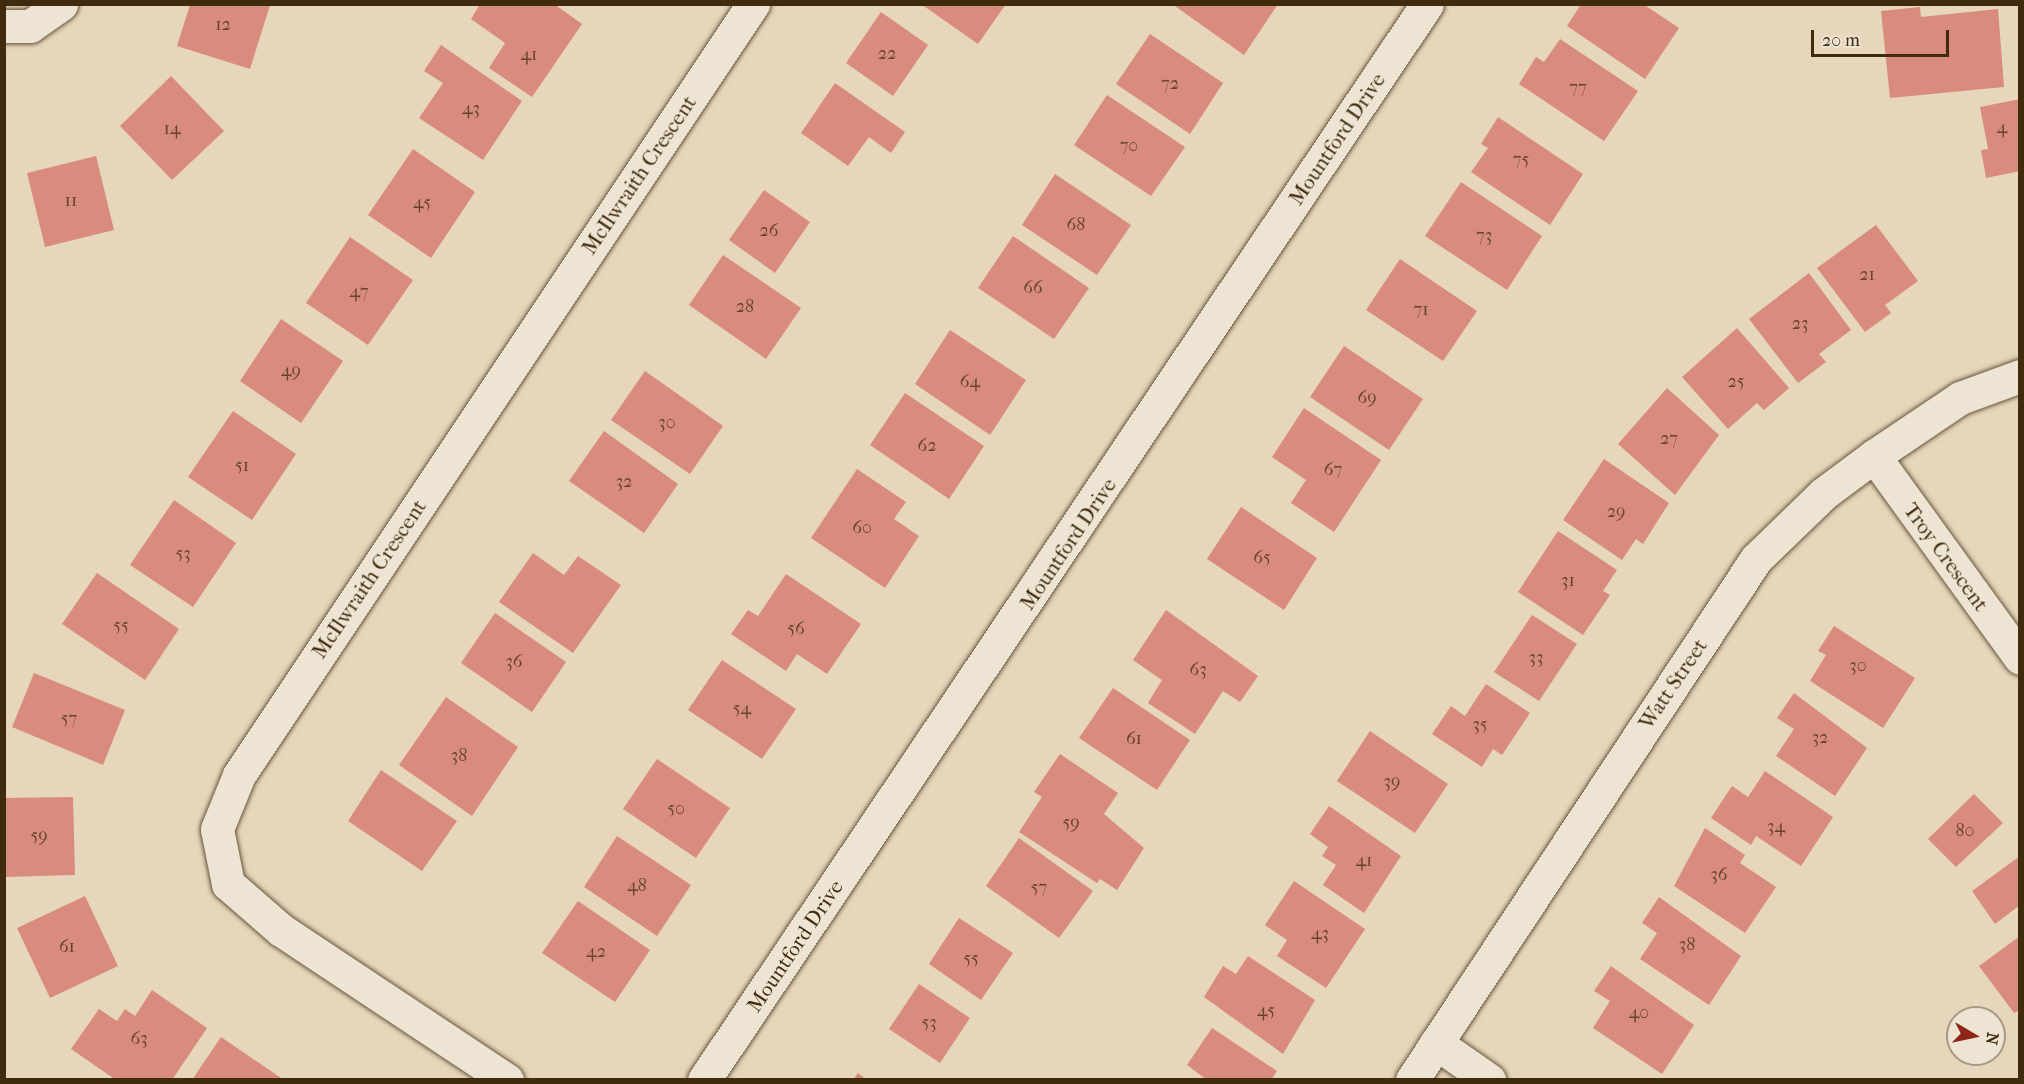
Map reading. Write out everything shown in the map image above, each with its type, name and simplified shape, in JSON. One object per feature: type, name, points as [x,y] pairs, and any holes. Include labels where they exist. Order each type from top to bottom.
[{"type":"street","points":[[4,26],[30,26],[61,4]]},
{"type":"street","name":"McIlwraith Crescent","points":[[507,1080],[281,930],[237,892],[228,884],[217,828],[239,775],[753,4]]},
{"type":"street","name":"Mountford Drive","points":[[704,1080],[1427,4]]},
{"type":"street","name":"Watt Street","points":[[1412,1080],[1756,559],[1823,494],[1874,456],[1960,398],[2019,376]]},
{"type":"street","name":"Troy Crescent","points":[[1874,456],[2019,658]]},
{"type":"street","points":[[1436,1043],[1489,1080]]},
{"type":"building","points":[[480,4],[554,4],[582,24],[532,97],[489,68],[505,43],[471,19]]},
{"type":"building","points":[[921,4],[1006,4],[978,44]]},
{"type":"building","points":[[1172,4],[1278,4],[1244,55]]},
{"type":"building","points":[[1581,4],[1643,4],[1679,28],[1645,79],[1567,26]]},
{"type":"building","points":[[190,5],[270,5],[250,69],[177,46]]},
{"type":"building","points":[[1920,7],[1921,17],[1998,9],[2004,87],[1890,98],[1881,11]]},
{"type":"building","points":[[881,12],[928,45],[893,96],[846,63]]},
{"type":"building","points":[[1150,34],[1223,83],[1190,134],[1116,84]]},
{"type":"building","points":[[1560,39],[1638,91],[1604,141],[1519,84],[1536,57],[1544,62]]},
{"type":"building","points":[[441,45],[522,101],[483,160],[419,118],[443,83],[424,71]]},
{"type":"building","points":[[171,76],[224,131],[172,180],[120,126]]},
{"type":"building","points":[[835,83],[905,132],[891,153],[869,137],[848,166],[801,133]]},
{"type":"building","points":[[1107,95],[1185,147],[1151,196],[1074,145]]},
{"type":"building","points":[[2020,99],[2020,171],[1986,178],[1981,150],[1988,149],[1980,107]]},
{"type":"building","points":[[1498,117],[1583,174],[1550,225],[1471,172],[1488,148],[1481,144]]},
{"type":"building","points":[[413,149],[475,192],[431,258],[368,215]]},
{"type":"building","points":[[96,156],[114,230],[45,247],[27,173]]},
{"type":"building","points":[[1055,174],[1131,225],[1097,275],[1022,225]]},
{"type":"building","points":[[1461,182],[1542,236],[1507,290],[1425,236]]},
{"type":"building","points":[[764,190],[810,222],[775,273],[729,240]]},
{"type":"building","points":[[1876,225],[1918,281],[1885,305],[1891,313],[1865,332],[1817,268]]},
{"type":"building","points":[[1013,236],[1089,288],[1054,339],[978,288]]},
{"type":"building","points":[[350,237],[413,280],[368,345],[306,303]]},
{"type":"building","points":[[723,255],[801,308],[766,359],[689,305]]},
{"type":"building","points":[[1400,259],[1477,311],[1443,361],[1366,310]]},
{"type":"building","points":[[1809,273],[1851,330],[1819,354],[1826,362],[1798,383],[1749,319]]},
{"type":"building","points":[[281,319],[343,361],[301,423],[240,381]]},
{"type":"building","points":[[1737,328],[1789,388],[1764,410],[1757,403],[1728,429],[1682,377]]},
{"type":"building","points":[[950,330],[1026,380],[990,435],[915,384]]},
{"type":"building","points":[[1344,346],[1423,399],[1389,450],[1310,397]]},
{"type":"building","points":[[645,371],[723,426],[690,474],[611,420]]},
{"type":"building","points":[[1667,388],[1719,435],[1675,495],[1618,444]]},
{"type":"building","points":[[905,393],[984,446],[949,499],[870,445]]},
{"type":"building","points":[[1304,408],[1381,460],[1334,532],[1291,503],[1306,480],[1272,457]]},
{"type":"building","points":[[233,411],[296,454],[252,520],[188,477]]},
{"type":"building","points":[[604,431],[678,484],[644,533],[569,481]]},
{"type":"building","points":[[1604,459],[1669,503],[1643,544],[1636,539],[1622,560],[1563,520]]},
{"type":"building","points":[[857,469],[906,502],[894,519],[919,536],[885,588],[811,538]]},
{"type":"building","points":[[174,500],[236,543],[193,607],[130,565]]},
{"type":"building","points":[[1241,507],[1317,558],[1284,610],[1207,559]]},
{"type":"building","points":[[1558,531],[1617,570],[1603,591],[1610,595],[1583,635],[1518,592]]},
{"type":"building","points":[[533,553],[564,575],[578,556],[621,585],[573,653],[499,602]]},
{"type":"building","points":[[97,573],[179,629],[145,680],[62,624]]},
{"type":"building","points":[[786,574],[861,624],[827,674],[797,654],[786,671],[731,634],[748,610],[758,616]]},
{"type":"building","points":[[1166,610],[1258,676],[1240,702],[1223,691],[1195,734],[1148,703],[1162,680],[1133,660]]},
{"type":"building","points":[[495,613],[566,662],[532,712],[461,663]]},
{"type":"building","points":[[1532,615],[1577,644],[1539,701],[1494,672]]},
{"type":"building","points":[[1834,626],[1915,678],[1883,728],[1810,681],[1826,655],[1818,651]]},
{"type":"building","points":[[722,660],[796,709],[762,759],[688,710]]},
{"type":"building","points":[[34,673],[125,710],[103,765],[12,727]]},
{"type":"building","points":[[1486,684],[1530,713],[1502,755],[1493,749],[1482,767],[1432,734],[1451,706],[1465,716]]},
{"type":"building","points":[[1113,688],[1190,740],[1157,790],[1079,738]]},
{"type":"building","points":[[1794,693],[1867,748],[1835,796],[1776,756],[1794,729],[1777,718]]},
{"type":"building","points":[[446,697],[518,747],[472,816],[399,765]]},
{"type":"building","points":[[1370,731],[1448,784],[1415,833],[1337,781]]},
{"type":"building","points":[[1060,754],[1118,793],[1104,814],[1144,848],[1117,890],[1100,879],[1097,883],[1019,832],[1042,797],[1034,792]]},
{"type":"building","points":[[657,759],[730,808],[696,858],[623,809]]},
{"type":"building","points":[[381,770],[457,821],[422,871],[348,821]]},
{"type":"building","points":[[1765,771],[1833,817],[1801,866],[1756,836],[1751,845],[1711,818],[1732,786],[1748,797]]},
{"type":"building","points":[[1974,794],[2003,823],[1956,867],[1928,839]]},
{"type":"building","points":[[73,797],[75,875],[4,877],[4,798]]},
{"type":"building","points":[[1329,806],[1401,856],[1364,913],[1323,885],[1336,865],[1322,856],[1328,847],[1310,834]]},
{"type":"building","points":[[1705,828],[1745,855],[1740,863],[1776,887],[1745,933],[1674,886]]},
{"type":"building","points":[[617,836],[691,885],[657,936],[584,887]]},
{"type":"building","points":[[1019,838],[1093,891],[1059,938],[986,886]]},
{"type":"building","points":[[2020,856],[2020,905],[1995,924],[1972,891]]},
{"type":"building","points":[[1294,881],[1365,929],[1326,988],[1277,956],[1287,940],[1265,925]]},
{"type":"building","points":[[85,896],[118,966],[50,998],[17,928]]},
{"type":"building","points":[[1659,897],[1741,956],[1709,1005],[1640,959],[1657,933],[1642,923]]},
{"type":"building","points":[[578,901],[650,950],[615,1002],[542,953]]},
{"type":"building","points":[[959,918],[1013,953],[981,1000],[929,964]]},
{"type":"building","points":[[2020,936],[2020,1010],[2014,1013],[1979,966]]},
{"type":"building","points":[[1248,956],[1315,1000],[1283,1054],[1204,997],[1223,966],[1236,974]]},
{"type":"building","points":[[1611,966],[1694,1025],[1662,1074],[1593,1028],[1610,1001],[1594,991]]},
{"type":"building","points":[[919,984],[970,1018],[940,1063],[889,1029]]},
{"type":"building","points":[[152,990],[207,1028],[172,1080],[116,1080],[71,1049],[99,1009],[117,1021],[125,1009],[135,1016]]},
{"type":"building","points":[[1212,1028],[1277,1071],[1271,1080],[1207,1080],[1187,1065]]},
{"type":"building","points":[[221,1037],[284,1080],[192,1080]]},
{"type":"building","points":[[858,1073],[867,1080],[853,1080]]}]
